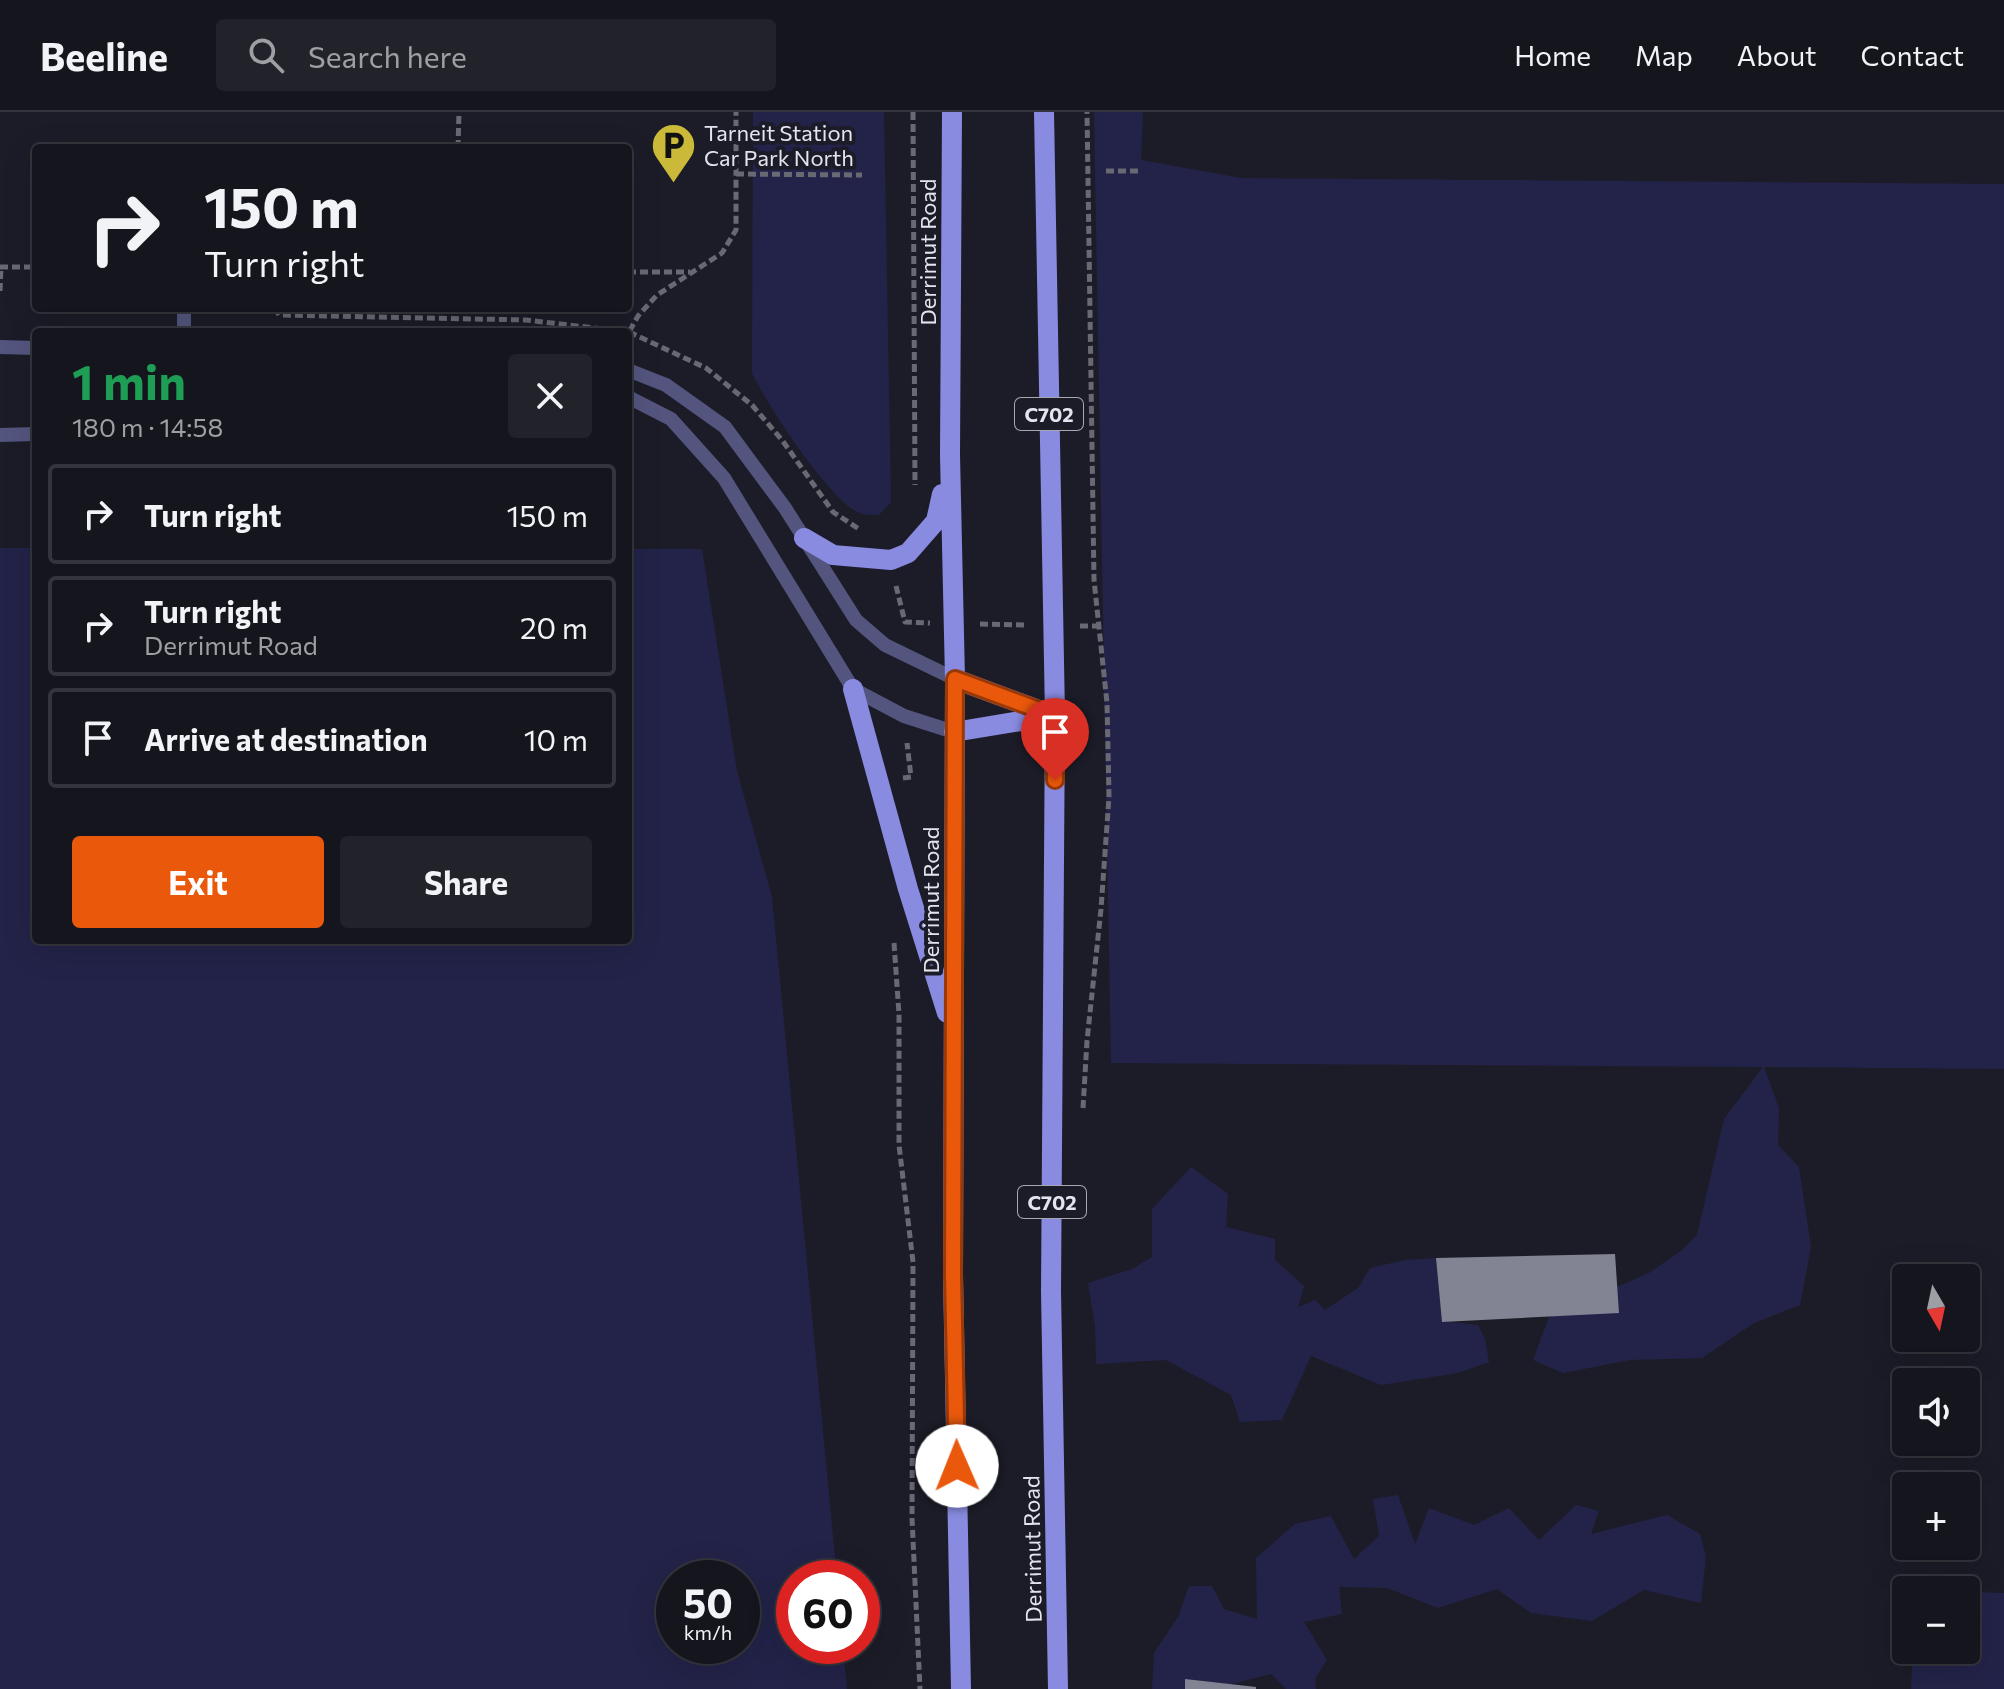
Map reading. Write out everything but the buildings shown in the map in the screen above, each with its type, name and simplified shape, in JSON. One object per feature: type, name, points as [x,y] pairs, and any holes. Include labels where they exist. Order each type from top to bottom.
[{"type":"main road","name":"Derrimut Road","points":[[952,112],[950,455],[955,679],[953,1275],[961,1689]]},
{"type":"main road","name":"Derrimut Road","points":[[1044,112],[1055,716],[1051,1291],[1058,1689]]},
{"type":"main road","points":[[804,538],[833,555],[891,560],[908,553],[936,521],[950,455]]},
{"type":"main road","points":[[955,679],[1055,716]]},
{"type":"main road","points":[[853,689],[908,889],[953,1032]]},
{"type":"main road","points":[[954,732],[1055,716]]},
{"type":"lane","points":[[0,347],[32,348]]},
{"type":"lane","points":[[632,372],[666,385],[725,427],[785,508],[856,620],[885,645],[955,679]]},
{"type":"lane","points":[[632,399],[671,419],[724,478],[853,689],[904,716],[954,732]]},
{"type":"lane","points":[[0,435],[32,434]]},
{"type":"path","points":[[458,144],[459,112]]},
{"type":"path","points":[[631,328],[657,295],[722,253],[736,230],[736,112]]},
{"type":"path","points":[[913,112],[915,487]]},
{"type":"path","points":[[1082,1116],[1109,797],[1107,703],[1094,580],[1087,112]]},
{"type":"path","points":[[1106,171],[1140,171]]},
{"type":"path","points":[[736,174],[862,175]]},
{"type":"path","points":[[0,291],[0,267],[32,267]]},
{"type":"path","points":[[632,272],[691,272]]},
{"type":"path","points":[[277,312],[279,315],[526,320],[595,328]]},
{"type":"path","points":[[632,333],[706,368],[752,405],[782,440],[833,512],[861,530]]},
{"type":"path","points":[[893,930],[899,1014],[899,1145],[913,1262],[912,1518],[920,1689]]},
{"type":"shaded area","points":[[753,112],[884,112],[891,502],[879,515],[860,513],[832,491],[784,428],[752,373]]},
{"type":"shaded area","points":[[1094,112],[1143,112],[1141,160],[1241,178],[2004,184],[2004,1069],[1764,1067],[1779,1108],[1778,1145],[1799,1167],[1811,1247],[1800,1305],[1754,1323],[1702,1358],[1630,1360],[1563,1373],[1533,1360],[1549,1317],[1649,1273],[1682,1250],[1697,1235],[1724,1119],[1763,1067],[1111,1063]]},
{"type":"shaded area","points":[[0,548],[32,548],[32,944],[632,944],[632,549],[702,549],[737,771],[772,897],[835,1560],[776,1560],[776,1664],[845,1664],[847,1689],[0,1689]]},
{"type":"shaded area","points":[[1191,1167],[1228,1194],[1226,1227],[1275,1239],[1275,1260],[1304,1286],[1298,1307],[1315,1300],[1325,1310],[1358,1288],[1370,1268],[1405,1260],[1436,1258],[1442,1321],[1478,1325],[1485,1339],[1489,1362],[1458,1373],[1381,1385],[1311,1356],[1282,1420],[1240,1422],[1231,1395],[1166,1360],[1096,1364],[1095,1326],[1088,1283],[1132,1269],[1152,1257],[1152,1209]]},
{"type":"shaded area","points":[[1398,1495],[1415,1544],[1429,1508],[1474,1525],[1509,1508],[1539,1540],[1576,1505],[1599,1511],[1591,1534],[1667,1515],[1700,1534],[1706,1556],[1701,1603],[1644,1590],[1592,1621],[1531,1613],[1497,1589],[1438,1608],[1387,1588],[1339,1587],[1342,1614],[1304,1622],[1327,1660],[1315,1679],[1316,1689],[1286,1689],[1271,1674],[1231,1684],[1229,1689],[1152,1689],[1154,1653],[1178,1617],[1189,1586],[1212,1586],[1224,1609],[1257,1619],[1256,1558],[1295,1524],[1331,1516],[1354,1559],[1379,1536],[1373,1499]]},
{"type":"shaded area","points":[[1980,1592],[2004,1593],[2004,1689],[1911,1689],[1912,1664],[1980,1664]]},
{"type":"place","name":"Tarneit Station Car Park North","points":[[673,184]]},
{"type":"route","points":[[957,1466],[953,1275],[955,679],[1055,716],[1055,780]]}]
